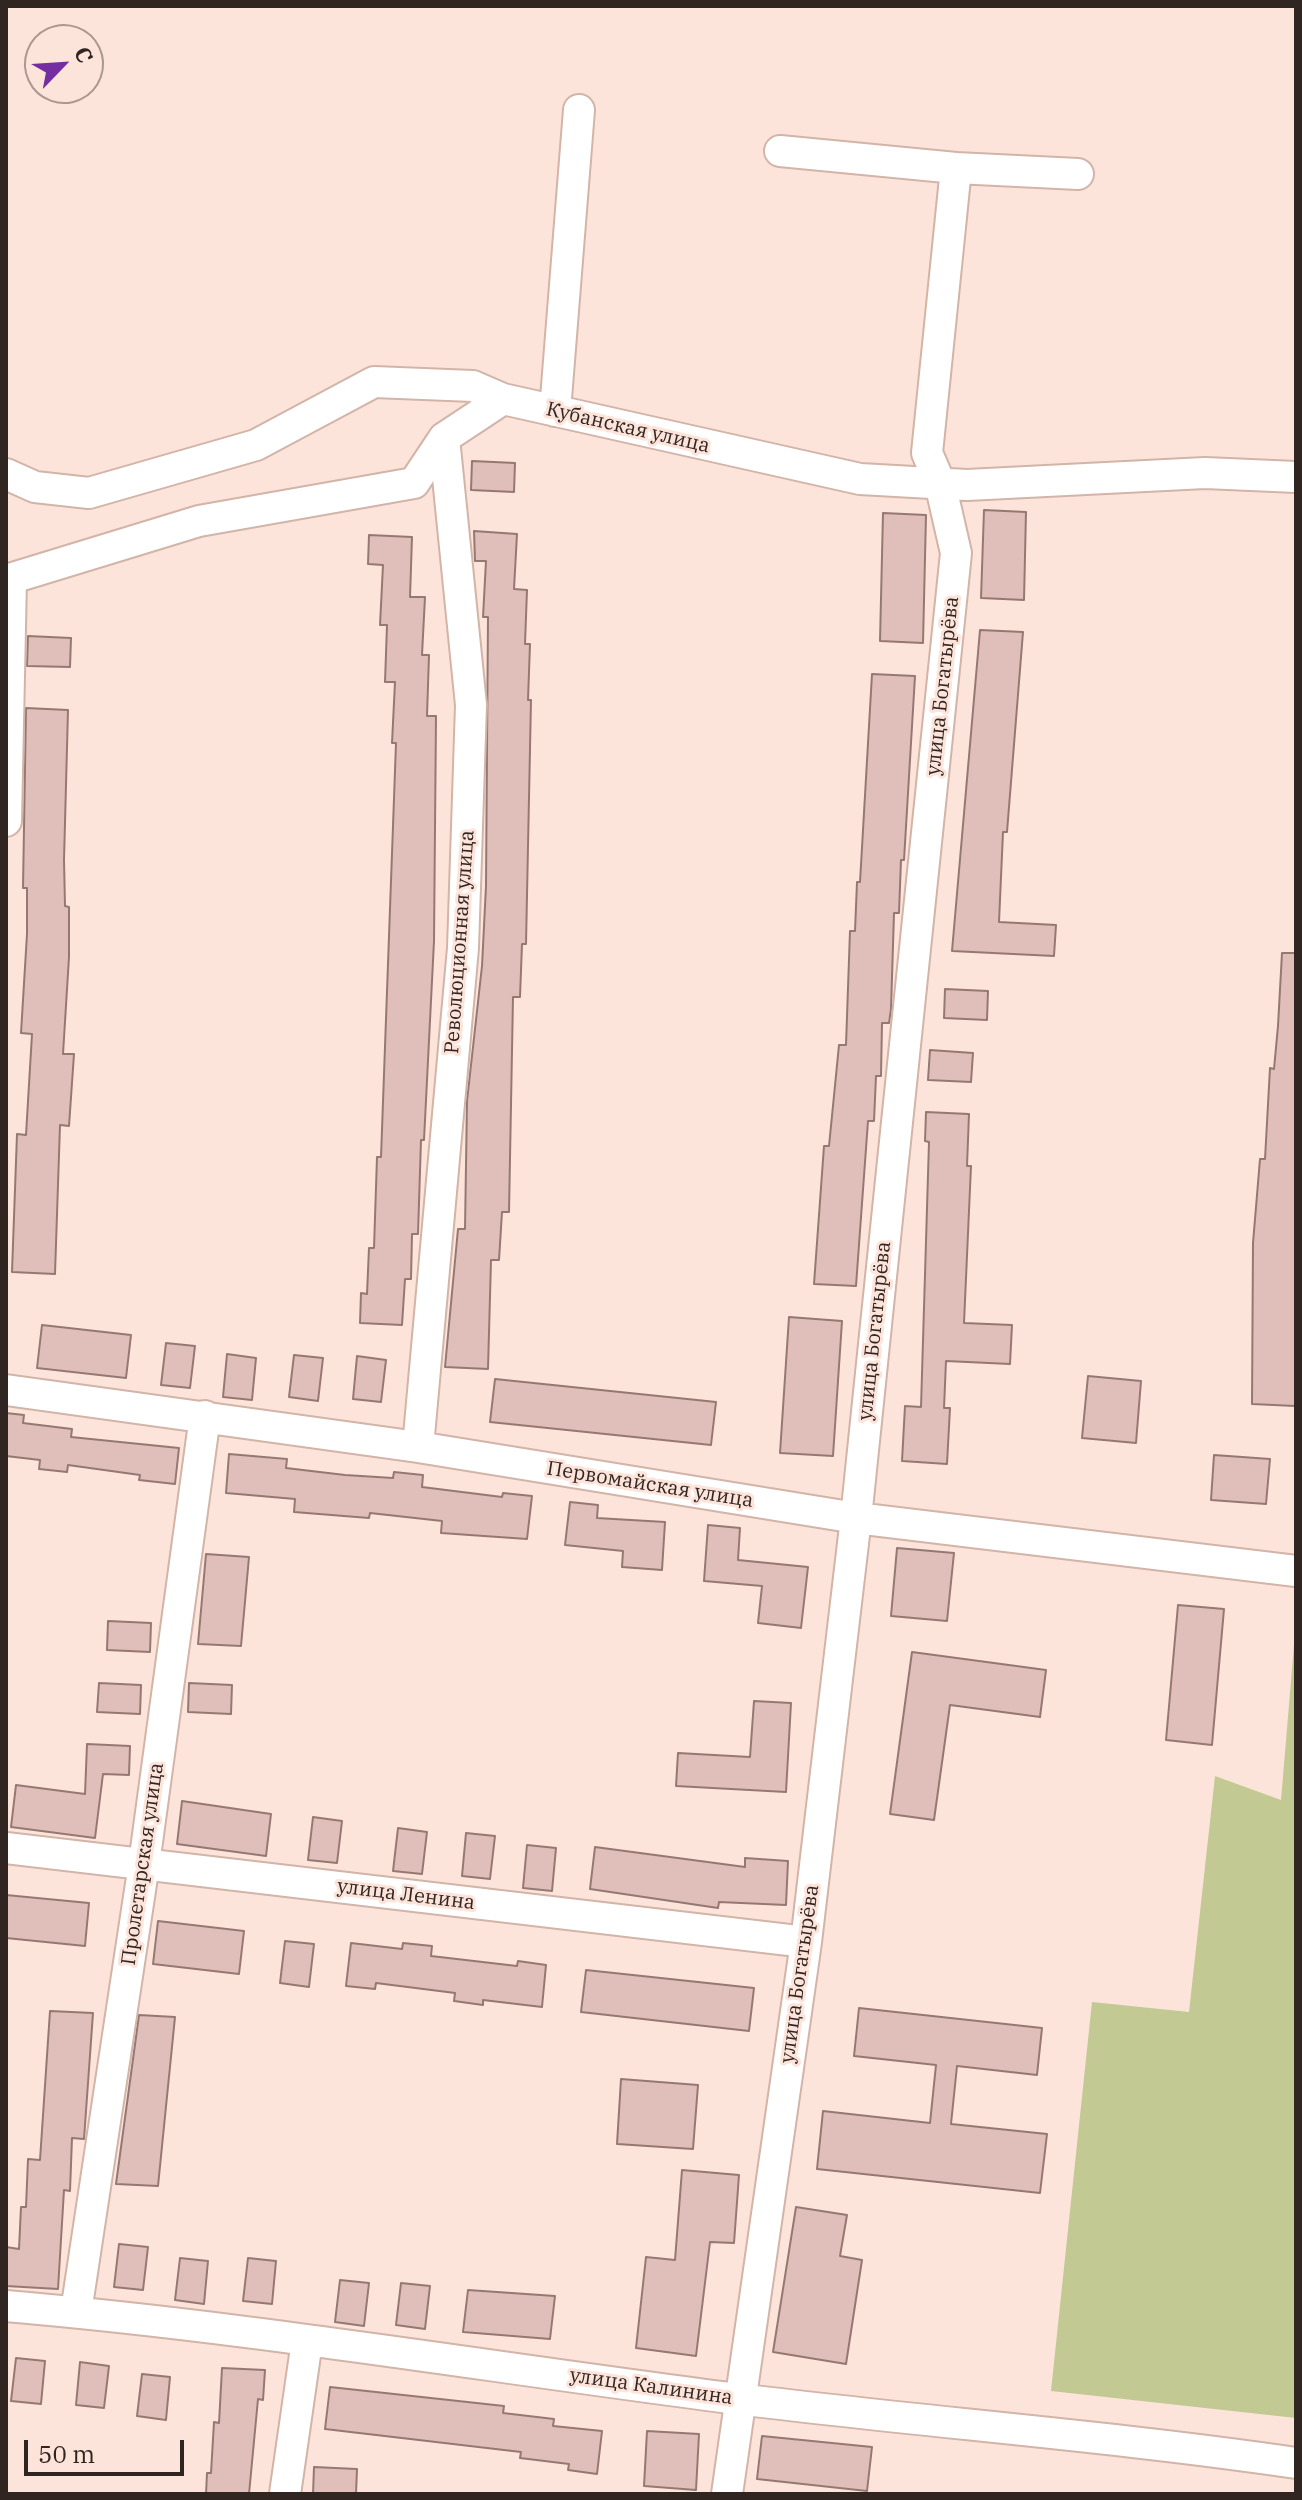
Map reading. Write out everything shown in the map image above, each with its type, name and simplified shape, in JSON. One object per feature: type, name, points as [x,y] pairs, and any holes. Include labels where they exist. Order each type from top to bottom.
[{"type":"street","points":[[555,411],[579,110]]},
{"type":"street","points":[[780,151],[956,168],[1078,174]]},
{"type":"street","name":"улица Богатырёва","points":[[727,2494],[806,1942],[856,1518],[956,553],[940,483],[927,453],[956,168]]},
{"type":"street","name":"Кубанская улица","points":[[6,474],[35,487],[89,493],[256,445],[374,382],[473,386],[503,399],[860,479],[940,483],[1205,473],[1296,477]]},
{"type":"street","points":[[6,821],[8,580],[199,521],[414,483],[444,438],[503,399]]},
{"type":"street","name":"Революционная улица","points":[[418,1447],[463,948],[471,705],[444,438]]},
{"type":"street","name":"Первомайская улица","points":[[6,1390],[418,1447],[856,1518],[1296,1571]]},
{"type":"street","name":"Пролетарская улица","points":[[76,2312],[144,1864],[205,1416]]},
{"type":"street","name":"улица Ленина","points":[[6,1848],[806,1942]]},
{"type":"street","name":"улица Калинина","points":[[6,2306],[307,2341],[739,2399],[1186,2447],[1296,2463]]},
{"type":"street","points":[[285,2494],[307,2341]]},
{"type":"green space","points":[[1296,1621],[1296,2418],[1051,2391],[1092,2002],[1189,2012],[1215,1776],[1281,1800]]},
{"type":"building","points":[[472,461],[515,463],[514,492],[471,490]]},
{"type":"building","points":[[984,510],[1026,512],[1024,600],[981,598]]},
{"type":"building","points":[[883,513],[926,515],[923,643],[880,641]]},
{"type":"building","points":[[474,531],[517,534],[514,589],[527,590],[525,644],[530,644],[528,700],[531,700],[526,944],[522,944],[520,997],[513,997],[509,1212],[502,1212],[499,1260],[491,1260],[488,1369],[445,1367],[458,1229],[465,1229],[467,1101],[482,966],[486,886],[488,617],[483,617],[486,561],[475,561]]},
{"type":"building","points":[[369,535],[412,537],[410,597],[425,597],[422,655],[429,655],[427,716],[436,716],[434,941],[424,1140],[421,1140],[418,1234],[412,1234],[411,1279],[405,1279],[402,1325],[360,1323],[361,1293],[367,1294],[369,1248],[374,1248],[377,1157],[381,1157],[396,743],[392,743],[395,682],[385,682],[387,625],[380,625],[383,565],[368,564]]},
{"type":"building","points":[[980,630],[1023,632],[1007,832],[1003,832],[999,922],[1056,925],[1054,956],[952,951]]},
{"type":"building","points":[[28,636],[71,638],[70,667],[27,666]]},
{"type":"building","points":[[872,674],[915,676],[904,860],[901,860],[899,913],[894,913],[891,1009],[889,1023],[882,1023],[881,1076],[876,1076],[874,1121],[868,1121],[856,1286],[814,1284],[824,1146],[829,1146],[839,1045],[846,1045],[850,931],[855,931],[857,882],[860,882]]},
{"type":"building","points":[[26,708],[68,710],[64,860],[65,906],[69,907],[69,957],[63,1054],[74,1054],[69,1126],[60,1125],[55,1274],[12,1272],[17,1134],[26,1135],[32,1034],[21,1033],[27,934],[27,888],[23,888]]},
{"type":"building","points":[[1282,953],[1296,953],[1295,1406],[1252,1404],[1253,1243],[1260,1159],[1265,1159],[1270,1068],[1274,1069]]},
{"type":"building","points":[[945,989],[988,991],[987,1020],[944,1018]]},
{"type":"building","points":[[930,1050],[973,1053],[971,1082],[928,1080]]},
{"type":"building","points":[[926,1112],[969,1114],[967,1166],[971,1166],[964,1323],[1012,1325],[1010,1364],[946,1361],[944,1408],[950,1408],[947,1464],[902,1461],[905,1406],[921,1407],[929,1142],[925,1141]]},
{"type":"building","points":[[789,1317],[842,1321],[833,1456],[780,1453]]},
{"type":"building","points":[[42,1325],[131,1335],[126,1378],[37,1368]]},
{"type":"building","points":[[166,1343],[195,1346],[190,1388],[161,1385]]},
{"type":"building","points":[[227,1354],[256,1358],[252,1400],[223,1397]]},
{"type":"building","points":[[294,1355],[323,1358],[318,1401],[289,1397]]},
{"type":"building","points":[[357,1356],[386,1360],[381,1402],[353,1399]]},
{"type":"building","points":[[1088,1376],[1141,1381],[1136,1443],[1082,1438]]},
{"type":"building","points":[[495,1379],[716,1402],[711,1445],[490,1422]]},
{"type":"building","points":[[6,1413],[24,1415],[23,1423],[72,1429],[71,1437],[179,1448],[175,1484],[139,1480],[140,1475],[68,1465],[67,1472],[39,1469],[40,1460],[6,1456]]},
{"type":"building","points":[[229,1454],[287,1459],[286,1468],[345,1475],[393,1478],[394,1472],[423,1475],[422,1487],[502,1497],[503,1493],[532,1496],[527,1539],[441,1533],[442,1521],[370,1513],[369,1518],[294,1512],[295,1499],[226,1493]]},
{"type":"building","points":[[1214,1455],[1270,1459],[1266,1504],[1211,1500]]},
{"type":"building","points":[[570,1502],[598,1505],[597,1518],[665,1522],[662,1570],[622,1567],[623,1551],[565,1545]]},
{"type":"building","points":[[708,1525],[740,1528],[738,1560],[808,1567],[801,1628],[758,1623],[762,1586],[704,1581]]},
{"type":"building","points":[[897,1548],[954,1553],[947,1621],[891,1616]]},
{"type":"building","points":[[206,1554],[249,1557],[241,1646],[198,1644]]},
{"type":"building","points":[[1178,1605],[1224,1609],[1212,1745],[1166,1740]]},
{"type":"building","points":[[108,1621],[151,1623],[150,1652],[107,1650]]},
{"type":"building","points":[[912,1652],[1046,1670],[1040,1717],[950,1705],[934,1820],[890,1814]]},
{"type":"building","points":[[99,1683],[141,1685],[140,1714],[97,1712]]},
{"type":"building","points":[[189,1683],[232,1685],[231,1714],[188,1712]]},
{"type":"building","points":[[754,1701],[791,1703],[786,1792],[676,1786],[678,1753],[750,1757]]},
{"type":"building","points":[[87,1744],[130,1746],[129,1775],[103,1774],[95,1838],[11,1827],[16,1785],[85,1794]]},
{"type":"building","points":[[182,1801],[271,1814],[266,1856],[177,1844]]},
{"type":"building","points":[[313,1817],[342,1821],[337,1863],[308,1860]]},
{"type":"building","points":[[398,1828],[427,1832],[422,1874],[393,1871]]},
{"type":"building","points":[[466,1833],[495,1836],[490,1879],[462,1876]]},
{"type":"building","points":[[527,1845],[556,1848],[552,1891],[523,1888]]},
{"type":"building","points":[[595,1847],[745,1867],[745,1858],[788,1861],[786,1905],[719,1902],[718,1908],[590,1889]]},
{"type":"building","points":[[6,1895],[89,1903],[85,1946],[6,1938]]},
{"type":"building","points":[[158,1921],[244,1931],[239,1974],[153,1964]]},
{"type":"building","points":[[285,1941],[314,1944],[309,1987],[280,1983]]},
{"type":"building","points":[[351,1943],[402,1949],[403,1943],[432,1946],[431,1956],[517,1966],[518,1961],[546,1965],[542,2007],[483,2000],[483,2005],[454,2001],[455,1993],[376,1983],[375,1989],[346,1986]]},
{"type":"building","points":[[586,1970],[754,1988],[749,2031],[581,2012]]},
{"type":"building","points":[[859,2008],[1042,2028],[1037,2075],[957,2066],[951,2124],[1047,2134],[1040,2193],[817,2169],[823,2111],[930,2123],[936,2065],[854,2056]]},
{"type":"building","points":[[50,2011],[93,2013],[84,2139],[72,2138],[70,2191],[64,2190],[58,2289],[6,2286],[6,2247],[19,2249],[21,2207],[26,2207],[28,2159],[40,2160]]},
{"type":"building","points":[[139,2015],[175,2017],[158,2186],[116,2184]]},
{"type":"building","points":[[621,2079],[698,2085],[693,2149],[617,2144]]},
{"type":"building","points":[[682,2170],[739,2175],[734,2243],[710,2242],[696,2356],[636,2348],[646,2257],[675,2260]]},
{"type":"building","points":[[796,2207],[847,2215],[840,2256],[862,2260],[846,2364],[773,2352]]},
{"type":"building","points":[[119,2244],[148,2247],[143,2290],[114,2287]]},
{"type":"building","points":[[180,2258],[208,2261],[204,2304],[175,2300]]},
{"type":"building","points":[[248,2258],[276,2261],[272,2304],[243,2301]]},
{"type":"building","points":[[340,2280],[369,2283],[364,2326],[335,2322]]},
{"type":"building","points":[[401,2283],[430,2286],[425,2329],[396,2325]]},
{"type":"building","points":[[468,2290],[555,2296],[550,2339],[463,2332]]},
{"type":"building","points":[[16,2358],[45,2361],[41,2404],[11,2401]]},
{"type":"building","points":[[80,2362],[109,2366],[104,2408],[76,2405]]},
{"type":"building","points":[[222,2368],[265,2370],[263,2400],[258,2399],[249,2494],[206,2494],[207,2473],[211,2473],[214,2422],[219,2423]]},
{"type":"building","points":[[142,2374],[170,2377],[166,2420],[137,2416]]},
{"type":"building","points":[[330,2387],[504,2406],[503,2413],[554,2419],[553,2426],[602,2431],[597,2474],[568,2470],[569,2464],[520,2458],[521,2452],[325,2429]]},
{"type":"building","points":[[647,2431],[699,2434],[696,2490],[644,2486]]},
{"type":"building","points":[[762,2436],[872,2447],[867,2491],[757,2479]]},
{"type":"building","points":[[314,2467],[357,2469],[356,2494],[313,2494]]}]
